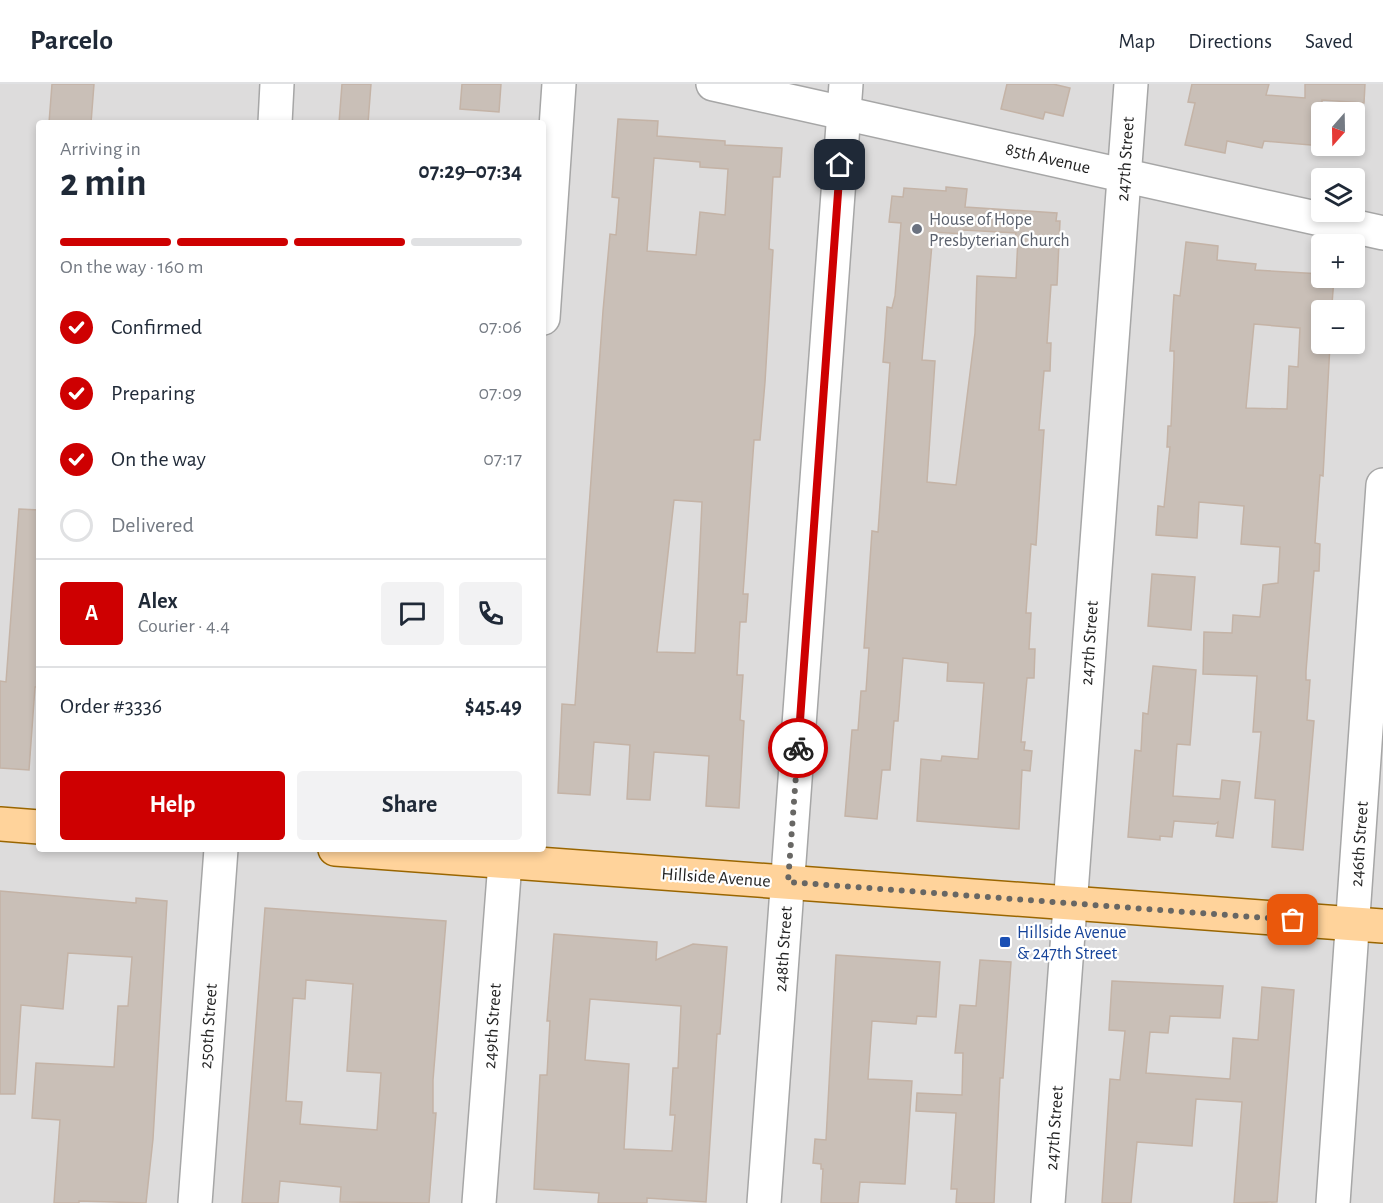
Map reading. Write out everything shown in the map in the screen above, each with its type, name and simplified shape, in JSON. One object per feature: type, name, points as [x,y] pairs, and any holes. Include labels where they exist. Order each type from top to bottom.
[{"type":"main road","points":[[0,824],[36,827]]},
{"type":"main road","name":"Hillside Avenue","points":[[420,852],[505,855],[788,882],[1368,925]]},
{"type":"street","points":[[274,120],[277,84]]},
{"type":"street","points":[[546,277],[560,84]]},
{"type":"street","name":"85th Avenue","points":[[713,84],[845,98],[1124,175],[1383,233]]},
{"type":"street","name":"247th Street","points":[[1048,1203],[1131,84]]},
{"type":"street","name":"248th Street","points":[[764,1203],[845,98]]},
{"type":"street","name":"246th Street","points":[[1333,1203],[1368,925],[1383,485]]},
{"type":"street","name":"250th Street","points":[[195,1203],[221,852]]},
{"type":"street","name":"249th Street","points":[[479,1203],[505,855]]},
{"type":"shaded area","points":[[0,84],[1383,84],[1383,1203],[0,1203]]},
{"type":"building","points":[[52,84],[94,84],[91,120],[49,120]]},
{"type":"building","points":[[342,84],[371,84],[368,120],[339,120]]},
{"type":"building","points":[[462,84],[501,84],[499,112],[460,109]]},
{"type":"building","points":[[1007,84],[1053,84],[1070,88],[1063,116],[1045,112],[1043,119],[1001,109]]},
{"type":"building","points":[[1192,84],[1269,84],[1266,95],[1305,98],[1305,84],[1365,84],[1364,102],[1322,100],[1322,102],[1311,102],[1311,145],[1264,141],[1262,148],[1227,141],[1225,153],[1185,145],[1195,103],[1188,102]]},
{"type":"building","points":[[618,119],[658,121],[657,136],[725,141],[725,145],[782,148],[780,177],[773,177],[769,249],[773,250],[765,382],[760,440],[754,440],[743,594],[748,594],[746,622],[740,622],[737,675],[743,675],[740,720],[744,721],[739,808],[706,806],[709,756],[654,752],[650,800],[627,799],[630,745],[594,742],[590,795],[558,793],[562,704],[575,705],[603,311],[610,234],[616,235],[619,198],[612,197]],"holes":[[[654,158],[700,162],[700,167],[728,169],[725,215],[700,212],[696,255],[647,251]],[[674,500],[702,502],[695,653],[657,652]]]},
{"type":"building","points":[[946,187],[967,189],[965,207],[1057,213],[1056,221],[1060,221],[1057,285],[1051,285],[1047,343],[1051,343],[1050,371],[1044,371],[1039,430],[1044,430],[1036,545],[1031,544],[1026,613],[1031,613],[1029,649],[1035,649],[1034,678],[1027,678],[1021,742],[1025,742],[1024,750],[1032,751],[1030,771],[1022,770],[1019,829],[917,821],[921,759],[941,761],[942,756],[978,759],[984,683],[947,681],[948,663],[903,658],[898,721],[894,721],[890,770],[882,770],[877,819],[845,816],[852,730],[858,730],[861,691],[866,691],[869,648],[864,648],[872,531],[878,532],[890,363],[883,362],[887,307],[892,308],[895,296],[901,223],[889,222],[892,196],[903,197],[904,188],[946,191]],"holes":[[[963,230],[1016,233],[1015,237],[1018,238],[1016,278],[977,276],[975,333],[956,485],[927,482],[935,361],[922,360],[933,232],[963,234]]]},
{"type":"building","points":[[1186,242],[1218,246],[1217,260],[1256,264],[1255,270],[1311,273],[1311,288],[1333,288],[1332,300],[1311,300],[1311,354],[1329,354],[1323,476],[1320,475],[1315,543],[1320,544],[1319,571],[1314,571],[1306,671],[1306,680],[1310,680],[1307,720],[1314,721],[1303,850],[1272,847],[1275,800],[1255,798],[1261,732],[1253,732],[1257,676],[1203,674],[1204,632],[1232,633],[1233,615],[1260,617],[1263,585],[1278,583],[1280,547],[1241,544],[1244,506],[1199,502],[1197,538],[1156,535],[1158,506],[1164,507],[1170,447],[1167,447],[1168,426],[1171,426],[1174,351],[1170,351],[1174,295],[1180,296]],"holes":[[[1254,324],[1300,328],[1298,367],[1289,366],[1287,409],[1246,408]]]},
{"type":"building","points":[[19,509],[36,510],[36,687],[29,770],[0,768],[0,681],[6,682]]},
{"type":"building","points":[[1152,574],[1195,577],[1191,630],[1148,626]]},
{"type":"building","points":[[1153,666],[1196,670],[1190,745],[1177,744],[1173,796],[1220,799],[1222,780],[1240,782],[1233,838],[1216,836],[1218,822],[1215,824],[1174,821],[1172,837],[1160,836],[1160,840],[1128,837],[1135,750],[1141,751],[1143,713],[1148,714]]},
{"type":"building","points":[[0,891],[136,903],[136,898],[167,901],[153,1139],[146,1203],[79,1201],[79,1203],[54,1203],[60,1120],[32,1118],[36,1063],[114,1067],[118,1006],[128,1006],[132,957],[68,953],[63,1009],[21,1005],[15,1094],[0,1094]]},
{"type":"building","points":[[265,908],[446,921],[433,1080],[433,1113],[436,1113],[429,1203],[340,1202],[341,1187],[280,1181],[278,1203],[242,1203]],"holes":[[[306,980],[353,984],[347,1071],[381,1073],[377,1130],[300,1124],[302,1102],[286,1101],[293,998],[305,999]]]},
{"type":"building","points":[[554,934],[657,942],[656,960],[693,944],[727,947],[720,1034],[717,1034],[706,1202],[647,1198],[647,1203],[598,1203],[599,1193],[534,1189],[540,1075],[547,1075],[550,1021],[547,1021]],"holes":[[[590,999],[681,1006],[678,1068],[673,1068],[670,1115],[675,1115],[672,1151],[624,1149],[629,1064],[585,1060]]]},
{"type":"building","points":[[836,955],[940,962],[936,1017],[917,1016],[916,1024],[872,1021],[868,1079],[912,1081],[905,1184],[860,1182],[858,1203],[821,1203],[823,1169],[821,1169],[821,1164],[813,1163],[815,1139],[826,1140]]},
{"type":"building","points":[[980,960],[1011,962],[1003,1078],[1000,1078],[994,1203],[956,1203],[957,1189],[951,1189],[956,1113],[916,1111],[917,1093],[962,1095],[963,1053],[955,1053],[960,1005],[976,1006]]},
{"type":"building","points":[[1112,981],[1223,986],[1220,1018],[1170,1016],[1168,1033],[1150,1032],[1146,1073],[1230,1079],[1233,1038],[1258,1040],[1262,987],[1294,990],[1277,1202],[1234,1203],[1242,1102],[1196,1099],[1192,1146],[1137,1142],[1131,1203],[1102,1203],[1110,1079],[1120,1080],[1125,1031],[1109,1030]]},
{"type":"way so far","points":[[798,748],[788,882],[1293,920]]},
{"type":"place","name":"House of Hope Presbyterian Church","points":[[917,229]]},
{"type":"place","name":"Hillside Avenue & 247th Street","points":[[1005,942]]},
{"type":"route","points":[[798,748],[840,165]]}]
